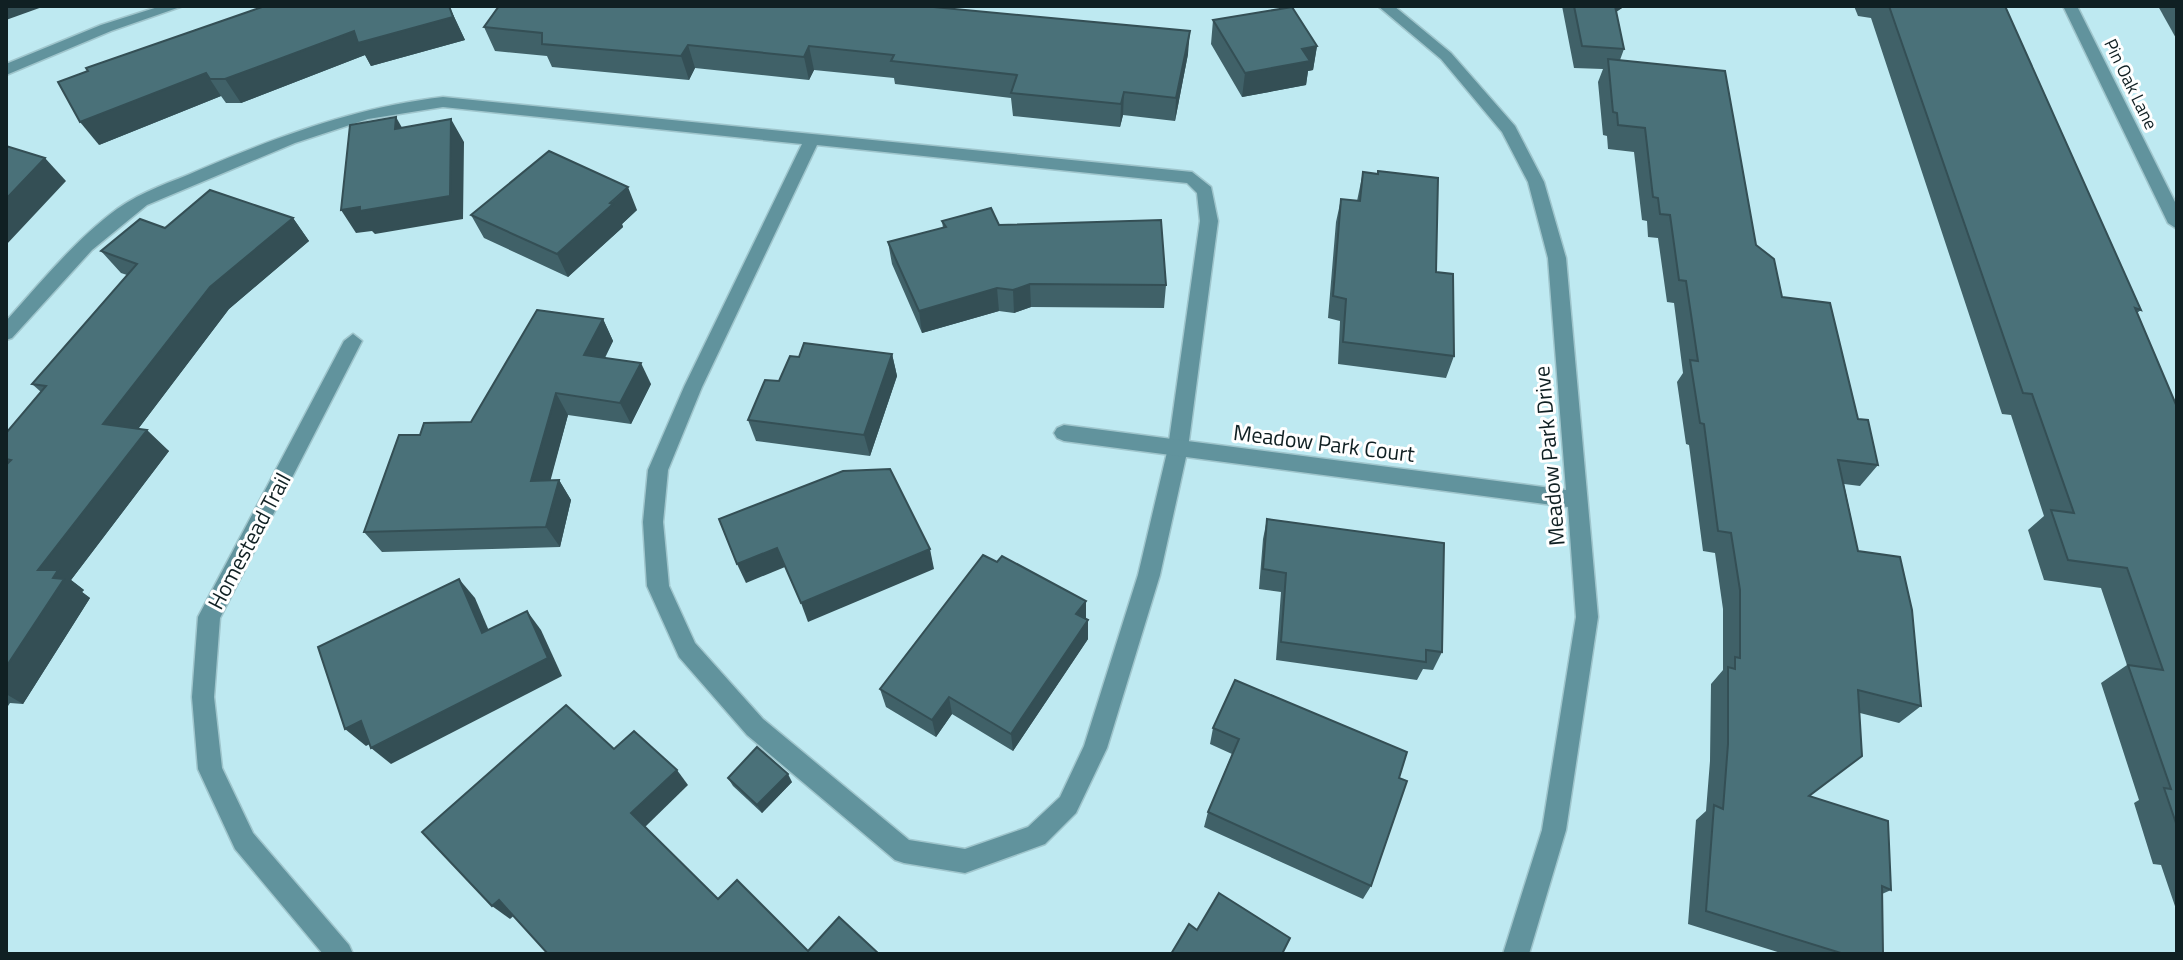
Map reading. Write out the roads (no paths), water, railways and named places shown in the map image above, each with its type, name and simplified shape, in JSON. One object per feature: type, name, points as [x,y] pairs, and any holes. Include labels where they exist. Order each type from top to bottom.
[{"type":"street","points":[[6,70],[106,28],[176,6]]},
{"type":"street","name":"Meadow Park Drive","points":[[1385,6],[1446,56],[1509,130],[1536,182],[1557,258],[1587,617],[1554,830],[1516,954]]},
{"type":"street","name":"Pin Oak Lane","points":[[2070,6],[2177,223]]},
{"type":"street","points":[[6,333],[84,246],[109,222],[141,201],[365,114],[408,104],[443,102],[1192,178],[1205,191],[1209,221],[1178,448],[1149,575],[1095,748],[1068,805],[1036,836],[965,861],[904,851],[755,727],[687,650],[658,586],[653,522],[658,470],[693,387],[811,141]]},
{"type":"street","name":"Homestead Trail","points":[[340,954],[244,841],[210,769],[203,697],[209,617],[353,341]]},
{"type":"street","name":"Meadow Park Court","points":[[1064,433],[1577,500]]}]
